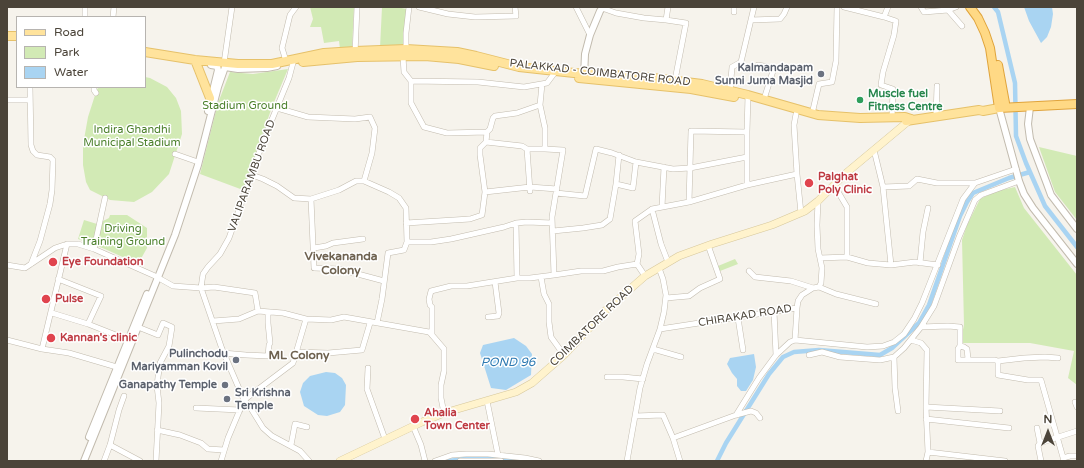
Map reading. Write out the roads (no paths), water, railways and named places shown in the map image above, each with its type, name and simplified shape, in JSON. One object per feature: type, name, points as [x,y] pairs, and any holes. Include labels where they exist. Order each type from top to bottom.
[{"type":"highway","points":[[970,7],[989,36]]},
{"type":"highway","points":[[976,7],[989,28],[990,48],[1004,105]]},
{"type":"highway","name":"PALAKKAD - COIMBATORE ROAD","points":[[1004,105],[1077,104]]},
{"type":"main road","name":"PALAKKAD - COIMBATORE ROAD","points":[[146,52],[224,65],[272,64],[355,54],[405,54],[459,59],[518,71],[555,73],[730,91],[796,114],[821,120],[854,123],[900,123],[911,119],[979,110],[983,111],[1004,105]]},
{"type":"main road","points":[[194,60],[210,98]]},
{"type":"main road","name":"PALAKKAD - COIMBATORE ROAD","points":[[584,76],[675,80],[701,87],[764,99],[812,114],[860,118],[905,117],[911,119]]},
{"type":"main road","name":"COIMBATORE ROAD","points":[[340,461],[444,413],[516,392],[532,383],[564,355],[606,310],[645,276],[679,256],[708,245],[772,225],[801,213],[818,201],[834,185],[911,119]]},
{"type":"street","points":[[84,461],[119,368],[138,328],[197,162],[224,65],[232,7]]},
{"type":"street","points":[[291,61],[282,48],[290,15],[296,7]]},
{"type":"street","points":[[355,54],[357,7]]},
{"type":"street","points":[[409,7],[404,72],[411,81],[411,103],[424,127],[447,133],[487,132]]},
{"type":"street","points":[[419,7],[448,14],[481,17],[516,16],[515,7]]},
{"type":"street","points":[[666,20],[668,7]]},
{"type":"street","points":[[730,91],[732,67],[741,62],[754,7]]},
{"type":"street","points":[[751,20],[780,19],[787,7]]},
{"type":"street","points":[[812,114],[818,84],[832,82],[836,61],[837,7]]},
{"type":"street","points":[[844,7],[896,21],[894,35],[883,72],[881,85],[893,89],[892,118]]},
{"type":"street","points":[[884,17],[888,7]]},
{"type":"street","points":[[921,7],[924,12],[948,10],[956,7]]},
{"type":"street","points":[[577,8],[590,35]]},
{"type":"street","points":[[584,76],[585,54],[590,35],[603,8],[616,14],[686,23],[675,80]]},
{"type":"street","points":[[948,10],[962,26]]},
{"type":"street","points":[[194,60],[201,64],[218,67],[197,162]]},
{"type":"street","name":"VALIPARAMBU ROAD","points":[[201,288],[203,274],[220,254],[229,238],[264,139],[289,78],[291,61]]},
{"type":"street","points":[[758,65],[774,68],[764,99]]},
{"type":"street","points":[[411,81],[478,82],[524,86],[547,83],[555,73]]},
{"type":"street","points":[[542,84],[540,105],[545,128],[545,149]]},
{"type":"street","points":[[936,116],[937,86]]},
{"type":"street","points":[[30,88],[33,151],[37,155],[50,157],[53,160],[52,190],[40,241],[30,265]]},
{"type":"street","points":[[94,88],[96,93]]},
{"type":"street","points":[[747,185],[748,97]]},
{"type":"street","points":[[7,100],[30,100]]},
{"type":"street","points":[[406,223],[470,219],[482,215],[485,192],[480,148],[486,142],[487,132],[490,129],[493,118],[495,116],[517,113],[540,105]]},
{"type":"street","points":[[1004,105],[1002,119],[1024,194],[1033,208],[1077,264]]},
{"type":"street","points":[[1030,105],[1028,124],[1030,139],[1047,184],[1052,194],[1077,228]]},
{"type":"street","points":[[277,108],[308,117],[354,119],[370,117],[375,128],[372,153],[364,181]]},
{"type":"street","points":[[796,114],[794,125],[801,213]]},
{"type":"street","points":[[689,202],[691,131],[747,132]]},
{"type":"street","points":[[486,142],[522,146],[527,149],[563,150],[552,217],[554,275]]},
{"type":"street","points":[[527,149],[530,189]]},
{"type":"street","points":[[485,192],[530,189],[556,191],[585,196],[596,149],[620,155],[636,162],[673,169],[690,168],[747,157]]},
{"type":"street","points":[[874,150],[883,187],[891,265]]},
{"type":"street","points":[[175,154],[197,162]]},
{"type":"street","points":[[553,231],[563,231],[602,225],[610,219],[620,155]]},
{"type":"street","points":[[616,184],[633,188],[636,162]]},
{"type":"street","points":[[662,207],[664,167]]},
{"type":"street","points":[[883,187],[909,186],[917,179],[937,183],[974,183],[1016,169]]},
{"type":"street","points":[[645,276],[637,264],[639,254],[635,221],[652,209],[689,202],[747,185],[797,174]]},
{"type":"street","points":[[252,175],[277,186],[294,198],[311,199],[339,190],[356,181],[364,181],[400,198],[406,208],[407,242],[404,250],[388,253],[377,323]]},
{"type":"street","points":[[809,354],[822,352],[840,357],[880,360],[894,357],[911,340],[934,306],[959,237],[976,200],[981,195],[1019,181]]},
{"type":"street","points":[[736,415],[758,378],[776,355],[790,342],[795,340],[867,347],[883,346],[894,342],[904,334],[914,319],[924,299],[960,205],[974,183]]},
{"type":"street","points":[[834,185],[847,207],[847,257]]},
{"type":"street","points":[[94,249],[105,198]]},
{"type":"street","points":[[311,199],[314,268],[339,269],[384,281]]},
{"type":"street","points":[[816,287],[822,278],[818,249],[818,201]]},
{"type":"street","points":[[920,263],[923,232],[928,208]]},
{"type":"street","points":[[652,209],[661,244],[668,262]]},
{"type":"street","points":[[407,242],[431,242],[451,239],[516,223],[552,223]]},
{"type":"street","points":[[516,223],[517,278]]},
{"type":"street","points":[[314,248],[333,243],[363,239]]},
{"type":"street","points":[[7,265],[25,268],[55,248],[67,244],[78,244],[94,249],[157,277],[173,286],[201,288],[214,287],[255,293],[258,311]]},
{"type":"street","points":[[42,349],[52,313],[58,279],[67,244]]},
{"type":"street","points":[[666,298],[689,296],[700,288],[720,279],[708,245]]},
{"type":"street","points":[[820,258],[847,257],[868,263],[891,265],[920,263],[938,265]]},
{"type":"street","points":[[432,334],[432,307],[429,299],[431,291],[451,286],[467,286],[517,278],[542,277],[582,271],[603,271],[618,266],[637,264]]},
{"type":"street","points":[[627,461],[643,380],[660,329],[666,298],[663,279],[659,268]]},
{"type":"street","points":[[749,271],[755,276],[791,281],[876,304]]},
{"type":"street","points":[[80,461],[157,277]]},
{"type":"street","points":[[542,277],[544,294],[549,304],[551,337],[564,355]]},
{"type":"street","points":[[58,279],[101,296],[88,324]]},
{"type":"street","points":[[488,318],[498,316],[499,314],[495,282]]},
{"type":"street","name":"CHIRAKAD ROAD","points":[[660,329],[796,308],[802,295],[816,287]]},
{"type":"street","points":[[201,288],[223,353],[244,400],[263,428],[272,436],[300,451],[309,461]]},
{"type":"street","points":[[795,340],[796,308]]},
{"type":"street","points":[[213,321],[239,319],[258,311],[283,313],[306,319],[332,320],[344,317],[370,323],[428,332],[432,334],[444,349],[444,371],[441,384],[441,398],[444,413]]},
{"type":"street","points":[[774,311],[776,355]]},
{"type":"street","points":[[52,313],[88,324],[121,337]]},
{"type":"street","points":[[223,353],[246,356],[268,356],[270,343],[268,313]]},
{"type":"street","points":[[738,318],[743,350]]},
{"type":"street","points":[[222,461],[228,438],[244,400],[293,363],[306,319]]},
{"type":"street","points":[[138,328],[158,335],[163,323],[172,327],[169,346],[160,363],[158,377],[157,386],[160,403],[156,461]]},
{"type":"street","points":[[297,352],[328,353],[362,350],[370,323]]},
{"type":"street","points":[[921,327],[960,327],[958,360],[968,359],[998,361],[1024,358],[1058,358]]},
{"type":"street","points":[[7,340],[42,349],[70,353],[119,368]]},
{"type":"street","points":[[911,340],[921,343],[927,350],[926,419],[928,452],[926,461]]},
{"type":"street","points":[[960,346],[964,346],[967,349],[968,359]]},
{"type":"street","points":[[653,349],[681,357]]},
{"type":"street","points":[[894,357],[895,388],[898,411]]},
{"type":"street","points":[[998,361],[998,375],[1028,380],[1041,380],[1064,460],[1070,456],[1077,456]]},
{"type":"street","points":[[368,368],[366,389],[386,439]]},
{"type":"street","points":[[607,377],[623,377],[643,380]]},
{"type":"street","points":[[104,461],[124,396]]},
{"type":"street","points":[[487,401],[498,455]]},
{"type":"street","points":[[1075,402],[1077,407]]},
{"type":"street","points":[[926,407],[1000,411]]},
{"type":"street","points":[[196,408],[240,410]]},
{"type":"street","points":[[673,438],[751,411],[756,413],[760,418]]},
{"type":"street","points":[[635,416],[663,415],[673,438],[680,461]]},
{"type":"street","points":[[926,419],[1010,428]]},
{"type":"street","points":[[291,445],[295,424],[307,427]]},
{"type":"street","points":[[413,426],[421,445],[425,461]]},
{"type":"street","points":[[1037,428],[1041,461]]},
{"type":"street","points":[[157,430],[180,435],[201,443],[208,448],[224,450]]},
{"type":"street","points":[[1040,443],[1077,431]]},
{"type":"street","points":[[110,444],[140,461]]},
{"type":"street","points":[[928,452],[1005,461]]},
{"type":"street","points":[[435,461],[452,455],[498,455],[539,461]]},
{"type":"street","points":[[460,461],[501,461]]},
{"type":"water","points":[[1024,7],[1052,7],[1053,14],[1051,27],[1047,37],[1041,43],[1029,21]]},
{"type":"water","name":"POND 96","points":[[514,338],[526,346],[532,354],[531,375],[506,390],[491,388],[480,353],[483,345]]},
{"type":"water","points":[[754,354],[756,367],[753,380],[746,391],[741,391],[737,386],[737,379],[727,364],[730,358]]},
{"type":"water","points":[[326,372],[335,373],[342,378],[346,385],[345,405],[340,412],[327,416],[318,415],[304,406],[300,392],[303,383],[310,376]]},
{"type":"waterway","points":[[994,7],[998,12],[1015,83],[1016,136],[1045,206],[1077,247]]},
{"type":"waterway","points":[[717,461],[726,443],[769,374],[783,357],[794,352],[819,350],[880,355],[892,348],[919,323],[929,305],[960,216],[973,193],[1009,178],[1030,172]]},
{"type":"waterway","points":[[448,461],[474,458],[520,461]]},
{"type":"place","name":"Kalmandapam Sunni Juma Masjid","points":[[821,74]]},
{"type":"place","name":"Muscle fuel Fitness Centre","points":[[860,100]]},
{"type":"place","name":"Palghat Poly Clinic","points":[[809,183]]},
{"type":"place","name":"Eye Foundation","points":[[53,262]]},
{"type":"place","name":"Pulse","points":[[46,299]]},
{"type":"place","name":"Kannan's clinic","points":[[51,338]]},
{"type":"place","name":"Pulinchodu Mariyamman Kovil","points":[[236,360]]},
{"type":"place","name":"Ganapathy Temple","points":[[225,385]]},
{"type":"place","name":"Sri Krishna Temple","points":[[227,399]]},
{"type":"place","name":"Ahalia Town Center","points":[[415,419]]},
{"type":"district","name":"Vivekananda Colony","points":[[341,264]]},
{"type":"district","name":"ML Colony","points":[[299,356]]},
{"type":"park label","name":"Stadium Ground","points":[[245,106]]},
{"type":"park label","name":"Indira Ghandhi Municipal Stadium","points":[[132,136]]},
{"type":"park label","name":"Driving Training Ground","points":[[123,235]]}]
